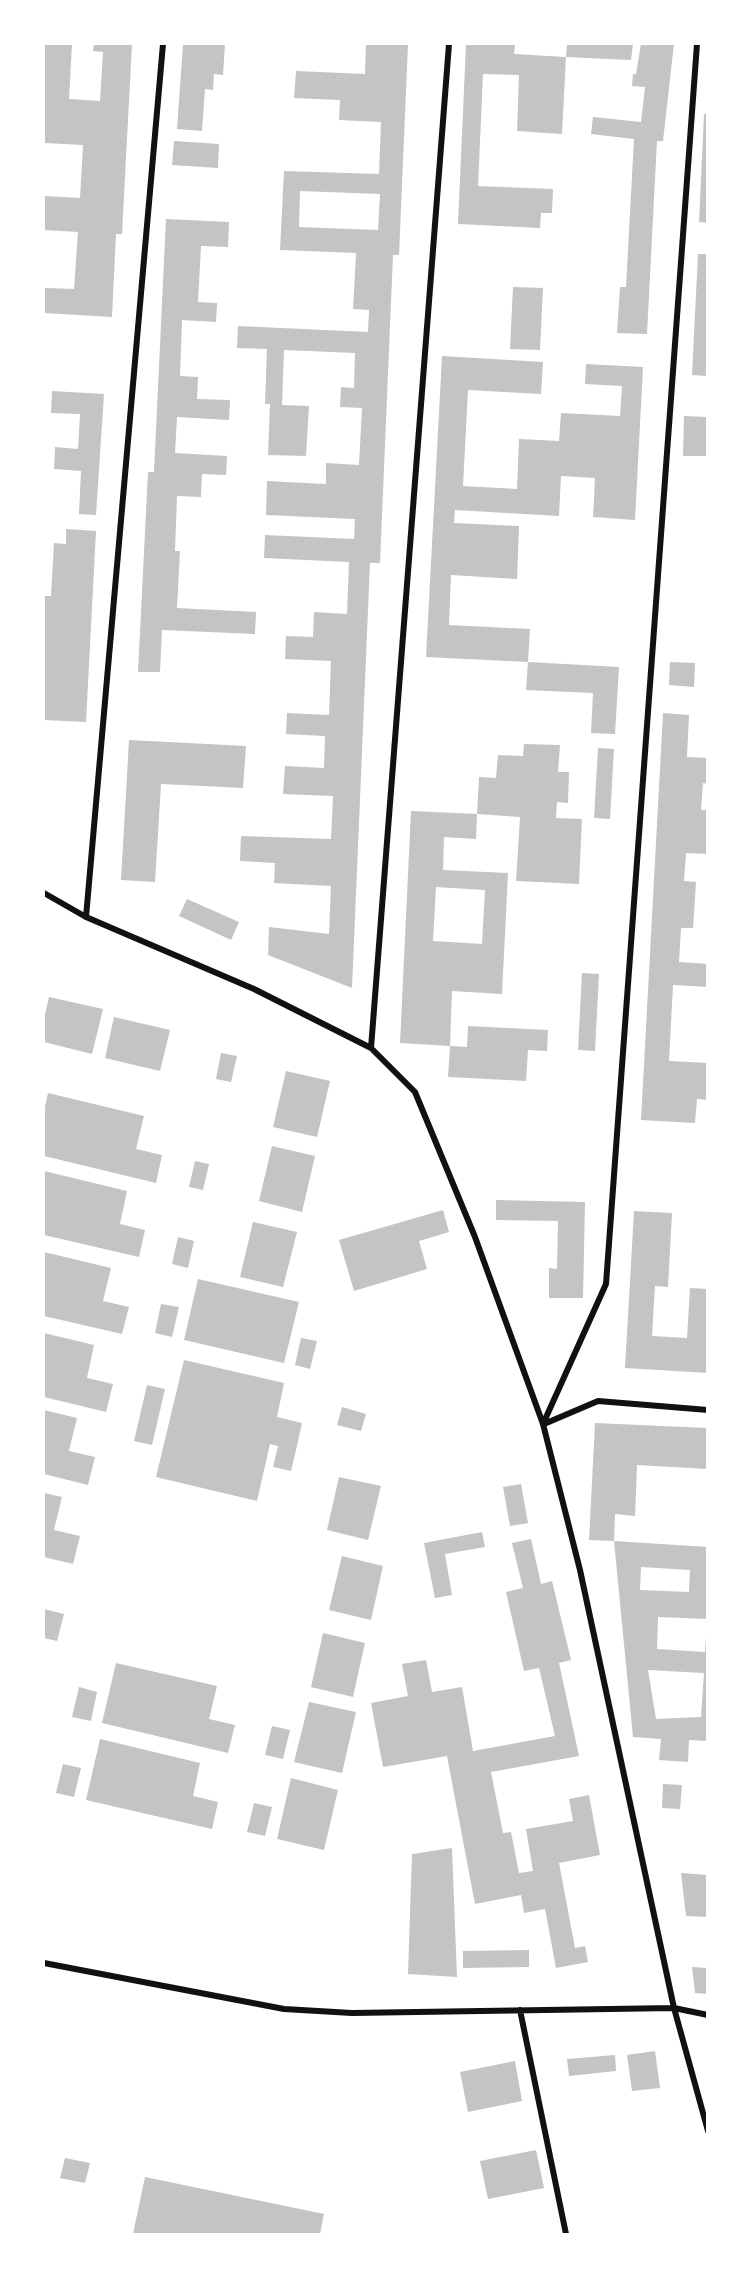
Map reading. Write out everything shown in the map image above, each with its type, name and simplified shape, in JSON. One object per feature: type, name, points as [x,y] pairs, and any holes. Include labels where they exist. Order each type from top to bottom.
[{"type":"street","points":[[86,917],[163,44]]},
{"type":"street","points":[[371,1048],[449,44]]},
{"type":"street","points":[[543,1424],[606,1284],[697,44]]},
{"type":"street","points":[[44,893],[86,917],[254,989],[371,1048],[415,1092],[475,1238],[543,1424],[580,1570],[674,2008],[708,2132]]},
{"type":"street","points":[[543,1424],[598,1401],[708,1410]]},
{"type":"street","points":[[44,1963],[284,2008],[352,2013],[674,2008],[708,2015]]},
{"type":"street","points":[[520,2010],[566,2235]]},
{"type":"building","points":[[44,44],[72,44],[69,99],[100,101],[103,52],[93,51],[94,44],[132,44],[122,234],[116,234],[112,317],[44,313],[44,288],[74,289],[78,232],[44,230],[44,196],[80,198],[83,145],[44,143]]},
{"type":"building","points":[[183,44],[225,44],[223,75],[214,74],[213,90],[205,89],[202,131],[177,129]]},
{"type":"building","points":[[366,44],[408,44],[399,255],[393,255],[380,563],[370,563],[352,988],[268,955],[269,927],[329,934],[331,886],[274,883],[275,863],[240,861],[241,836],[331,839],[333,796],[283,794],[285,766],[324,768],[325,736],[286,734],[287,713],[329,715],[331,661],[285,659],[286,636],[313,637],[314,612],[347,614],[349,562],[264,558],[265,535],[354,539],[355,519],[266,515],[267,481],[326,484],[326,463],[359,465],[362,408],[340,407],[341,387],[354,388],[355,353],[284,350],[282,405],[309,406],[306,456],[268,455],[270,404],[265,404],[267,349],[237,348],[238,326],[368,332],[369,310],[353,309],[356,253],[280,250],[284,171],[379,174],[381,122],[339,120],[340,100],[294,98],[296,71],[365,74]],"holes":[[[300,191],[380,194],[378,230],[299,227]]]},
{"type":"building","points":[[466,44],[515,44],[514,54],[566,57],[562,134],[517,131],[519,75],[483,74],[478,186],[553,189],[552,213],[541,213],[540,228],[458,224]]},
{"type":"building","points":[[567,44],[633,44],[631,60],[566,57]]},
{"type":"building","points":[[641,44],[674,44],[663,141],[657,141],[647,334],[617,333],[620,287],[626,287],[634,139],[591,134],[593,117],[641,122],[645,87],[632,86]]},
{"type":"building","points":[[704,114],[708,114],[708,223],[699,222]]},
{"type":"building","points":[[174,141],[219,144],[218,168],[172,165]]},
{"type":"building","points":[[166,219],[229,222],[228,247],[201,246],[198,302],[217,303],[216,322],[182,320],[180,376],[198,377],[197,399],[230,400],[229,420],[177,417],[175,453],[227,456],[226,475],[202,474],[201,497],[177,496],[175,551],[180,551],[177,608],[256,612],[255,634],[162,630],[160,672],[138,672],[148,472],[154,472]]},
{"type":"building","points":[[698,254],[708,254],[708,376],[692,375]]},
{"type":"building","points":[[513,287],[543,288],[540,350],[510,349]]},
{"type":"building","points":[[442,356],[543,362],[541,394],[468,390],[463,486],[517,489],[519,439],[559,441],[561,413],[620,416],[622,386],[585,384],[586,364],[643,367],[635,520],[593,517],[595,478],[561,476],[559,516],[455,510],[454,523],[519,526],[517,579],[451,575],[449,625],[530,629],[528,662],[426,657]]},
{"type":"building","points":[[52,391],[104,394],[96,515],[79,514],[81,471],[54,469],[55,447],[78,449],[80,414],[51,413]]},
{"type":"building","points":[[684,416],[707,417],[708,456],[683,456]]},
{"type":"building","points":[[66,529],[96,531],[86,722],[44,720],[44,596],[51,596],[54,543],[66,544]]},
{"type":"building","points":[[528,662],[619,667],[615,734],[591,733],[593,693],[526,690]]},
{"type":"building","points":[[670,662],[695,663],[694,687],[669,685]]},
{"type":"building","points":[[663,713],[689,715],[687,757],[708,758],[708,784],[703,783],[701,810],[708,810],[708,854],[686,853],[684,881],[696,882],[693,928],[681,928],[679,962],[708,964],[708,987],[673,985],[669,1061],[708,1063],[708,1100],[697,1099],[695,1123],[641,1120]]},
{"type":"building","points":[[129,740],[246,746],[243,788],[161,784],[155,882],[121,880]]},
{"type":"building","points":[[524,744],[560,745],[558,772],[569,772],[568,803],[557,802],[556,818],[582,819],[579,884],[516,881],[520,817],[477,814],[479,777],[496,778],[498,755],[523,756]]},
{"type":"building","points":[[598,748],[614,749],[610,819],[594,818]]},
{"type":"building","points":[[411,811],[477,814],[476,839],[444,837],[443,870],[508,873],[502,994],[452,991],[450,1046],[400,1043]],"holes":[[[436,887],[485,890],[482,944],[433,941]]]},
{"type":"building","points":[[187,899],[239,922],[231,940],[179,916]]},
{"type":"building","points":[[582,973],[599,974],[595,1051],[578,1050]]},
{"type":"building","points":[[49,997],[103,1009],[92,1054],[44,1042],[44,1019]]},
{"type":"building","points":[[114,1017],[170,1030],[160,1071],[105,1058]]},
{"type":"building","points":[[468,1026],[548,1030],[547,1051],[528,1050],[526,1081],[448,1077],[450,1046],[467,1047]]},
{"type":"building","points":[[221,1053],[237,1056],[231,1082],[216,1079]]},
{"type":"building","points":[[286,1071],[330,1081],[317,1137],[273,1127]]},
{"type":"building","points":[[48,1093],[144,1116],[136,1149],[162,1155],[156,1183],[44,1156],[44,1111]]},
{"type":"building","points":[[272,1146],[315,1156],[302,1212],[259,1201]]},
{"type":"building","points":[[195,1161],[209,1164],[203,1190],[189,1187]]},
{"type":"building","points":[[44,1171],[127,1191],[120,1224],[145,1230],[139,1257],[44,1235]]},
{"type":"building","points":[[496,1200],[585,1202],[583,1298],[549,1298],[549,1268],[557,1269],[558,1221],[496,1220]]},
{"type":"building","points":[[443,1210],[449,1232],[419,1241],[427,1269],[354,1291],[339,1240]]},
{"type":"building","points":[[634,1211],[672,1213],[668,1287],[655,1286],[652,1336],[687,1338],[690,1288],[708,1289],[708,1373],[625,1368]]},
{"type":"building","points":[[253,1222],[297,1232],[283,1287],[240,1277]]},
{"type":"building","points":[[178,1237],[194,1241],[188,1268],[172,1264]]},
{"type":"building","points":[[44,1252],[111,1268],[103,1301],[129,1307],[122,1334],[44,1316]]},
{"type":"building","points":[[198,1279],[299,1302],[284,1363],[184,1340]]},
{"type":"building","points":[[161,1304],[179,1307],[172,1337],[155,1333]]},
{"type":"building","points":[[44,1333],[94,1345],[87,1378],[113,1384],[106,1412],[44,1397]]},
{"type":"building","points":[[301,1338],[317,1341],[310,1369],[295,1365]]},
{"type":"building","points":[[184,1360],[284,1383],[277,1417],[302,1423],[296,1450],[291,1471],[273,1467],[278,1446],[270,1444],[257,1501],[156,1477]]},
{"type":"building","points":[[147,1385],[165,1389],[152,1445],[134,1441]]},
{"type":"building","points":[[342,1407],[366,1414],[361,1431],[337,1425]]},
{"type":"building","points":[[44,1410],[77,1418],[69,1451],[95,1457],[88,1485],[44,1474]]},
{"type":"building","points":[[595,1423],[708,1428],[708,1469],[637,1465],[635,1516],[615,1514],[614,1541],[589,1540]]},
{"type":"building","points":[[339,1477],[381,1486],[368,1540],[327,1530]]},
{"type":"building","points":[[521,1484],[528,1523],[510,1526],[503,1487]]},
{"type":"building","points":[[44,1493],[62,1497],[54,1530],[80,1536],[73,1564],[44,1557]]},
{"type":"building","points":[[482,1532],[485,1547],[445,1554],[452,1595],[435,1598],[424,1543]]},
{"type":"building","points":[[531,1539],[541,1584],[552,1581],[571,1660],[559,1663],[579,1756],[491,1772],[503,1833],[511,1832],[519,1873],[533,1871],[526,1829],[573,1821],[569,1799],[589,1795],[600,1855],[559,1863],[575,1948],[585,1946],[588,1962],[556,1968],[545,1909],[524,1913],[521,1895],[475,1904],[447,1756],[383,1767],[371,1703],[408,1696],[402,1664],[426,1660],[432,1692],[462,1687],[473,1751],[555,1736],[539,1668],[524,1671],[506,1592],[523,1588],[512,1543]]},
{"type":"building","points":[[614,1541],[708,1547],[708,1619],[658,1617],[657,1649],[705,1652],[706,1636],[708,1636],[708,1741],[689,1740],[688,1762],[659,1760],[661,1739],[633,1737]],"holes":[[[641,1567],[690,1570],[689,1592],[640,1590]],[[648,1670],[704,1673],[701,1717],[656,1719]]]},
{"type":"building","points":[[342,1556],[383,1566],[371,1620],[329,1610]]},
{"type":"building","points":[[44,1609],[64,1614],[57,1641],[44,1638]]},
{"type":"building","points":[[323,1633],[365,1643],[353,1697],[311,1687]]},
{"type":"building","points":[[116,1663],[217,1686],[209,1719],[235,1725],[228,1753],[102,1723]]},
{"type":"building","points":[[79,1687],[97,1692],[91,1721],[72,1717]]},
{"type":"building","points":[[309,1702],[356,1712],[342,1773],[294,1762]]},
{"type":"building","points":[[272,1726],[290,1730],[283,1759],[265,1755]]},
{"type":"building","points":[[100,1739],[200,1763],[193,1796],[218,1802],[212,1829],[86,1800]]},
{"type":"building","points":[[63,1764],[81,1768],[74,1797],[56,1793]]},
{"type":"building","points":[[291,1778],[338,1790],[324,1850],[277,1839]]},
{"type":"building","points":[[663,1784],[682,1785],[680,1809],[662,1808]]},
{"type":"building","points":[[254,1803],[272,1807],[265,1836],[247,1832]]},
{"type":"building","points":[[452,1848],[457,1977],[408,1974],[412,1854]]},
{"type":"building","points":[[681,1873],[708,1875],[708,1917],[686,1916]]},
{"type":"building","points":[[529,1950],[529,1967],[463,1968],[463,1951]]},
{"type":"building","points":[[692,1967],[708,1968],[708,1994],[695,1993]]},
{"type":"building","points":[[655,2051],[660,2088],[632,2091],[627,2055]]},
{"type":"building","points":[[615,2055],[616,2071],[569,2076],[567,2059]]},
{"type":"building","points":[[515,2061],[522,2101],[468,2112],[460,2072]]},
{"type":"building","points":[[536,2150],[544,2188],[488,2199],[480,2161]]},
{"type":"building","points":[[65,2158],[90,2163],[85,2183],[60,2178]]},
{"type":"building","points":[[145,2177],[324,2214],[320,2234],[133,2234]]}]
